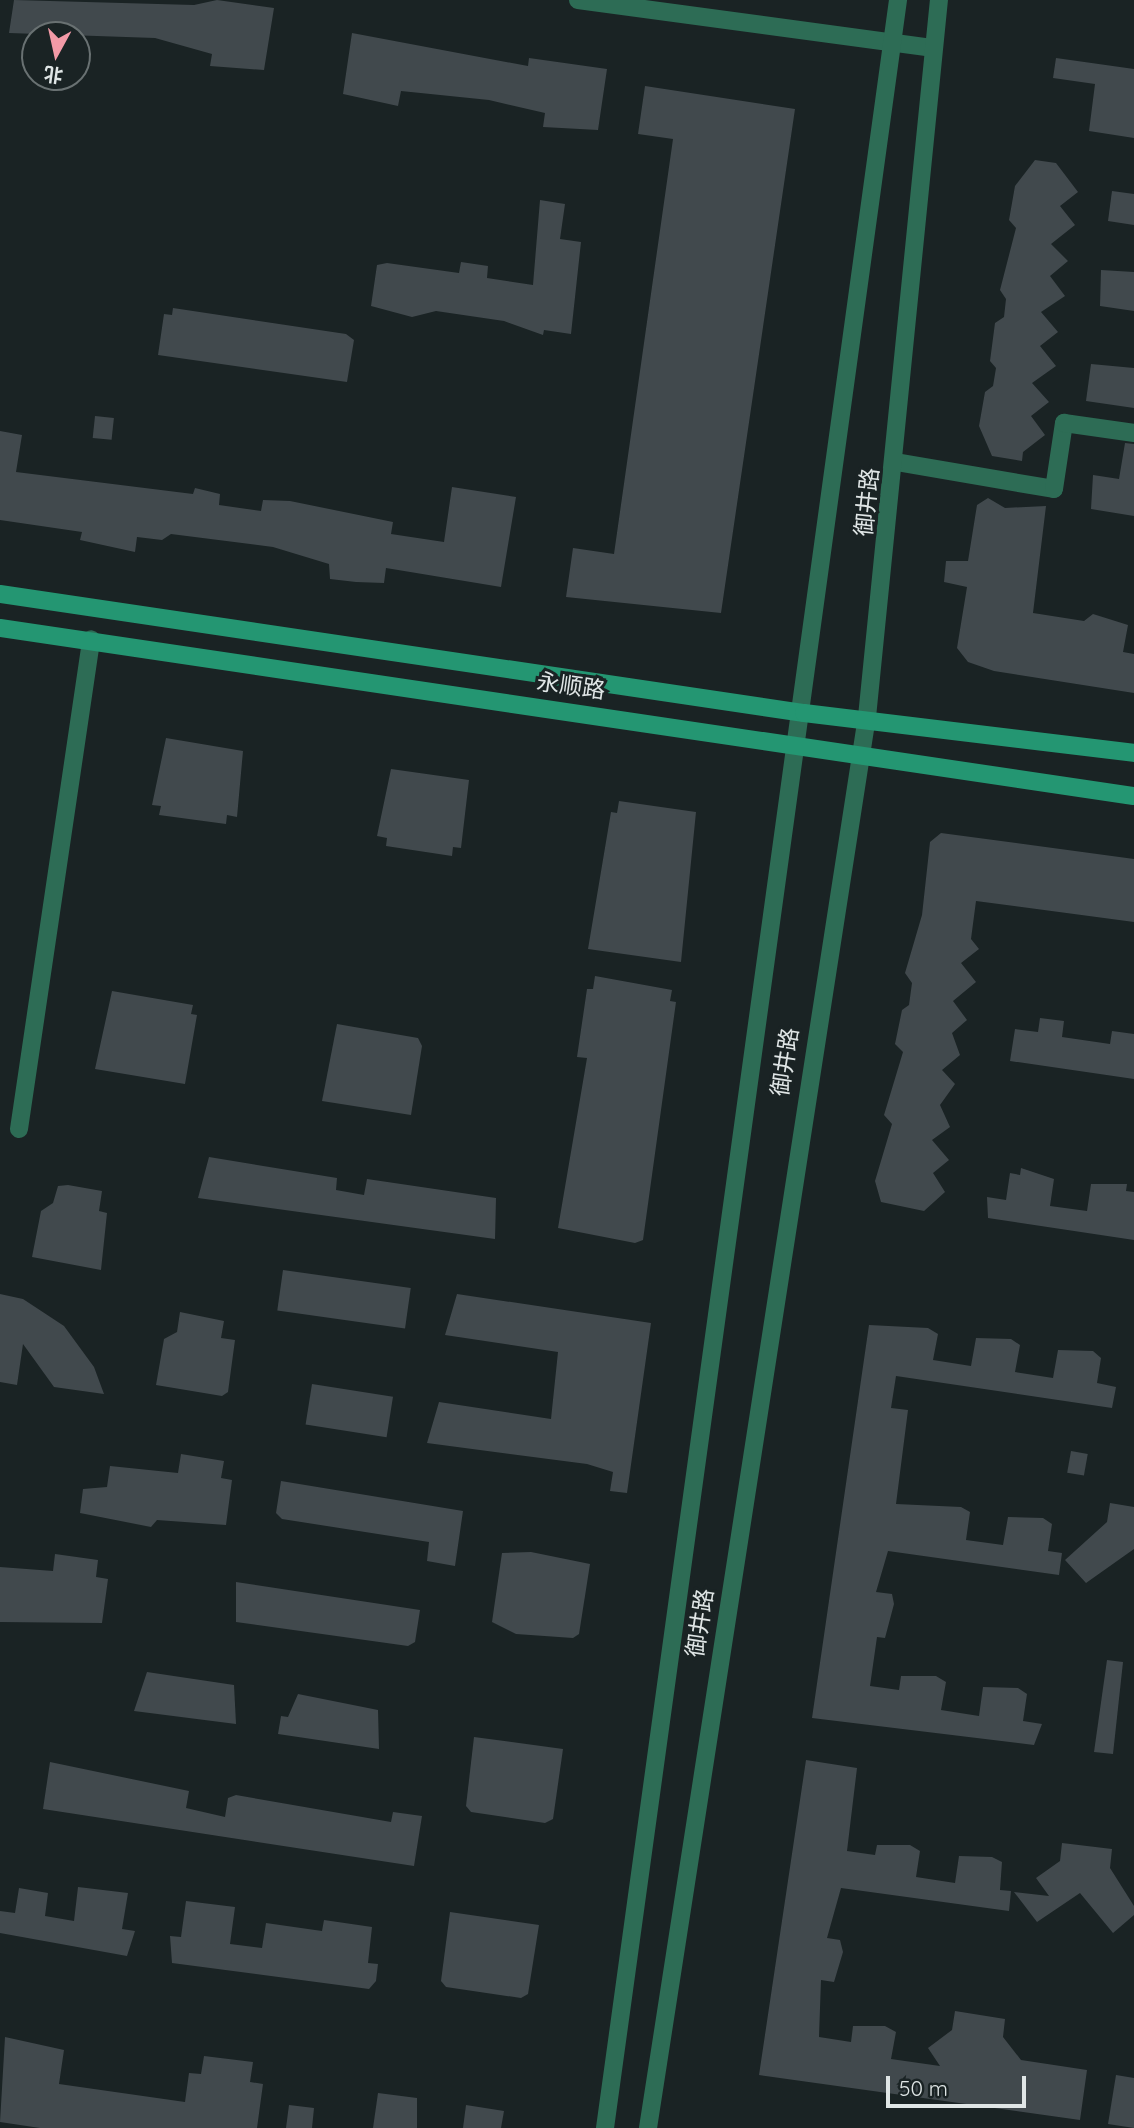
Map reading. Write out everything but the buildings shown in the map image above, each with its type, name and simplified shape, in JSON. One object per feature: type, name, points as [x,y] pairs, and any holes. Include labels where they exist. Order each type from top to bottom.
[{"type":"main road","name":"永顺路","points":[[0,593],[804,713],[867,717],[1134,753]]},
{"type":"main road","name":"永顺路","points":[[0,628],[91,639],[796,745],[857,757],[1134,796]]},
{"type":"street","points":[[578,0],[932,48]]},
{"type":"street","name":"御井路","points":[[605,2128],[796,745],[804,713],[898,0]]},
{"type":"street","name":"御井路","points":[[648,2128],[857,757],[867,717],[896,461],[932,48],[939,0]]},
{"type":"street","points":[[896,461],[1054,489],[1064,423],[1134,433]]},
{"type":"street","points":[[19,1129],[91,639]]}]
